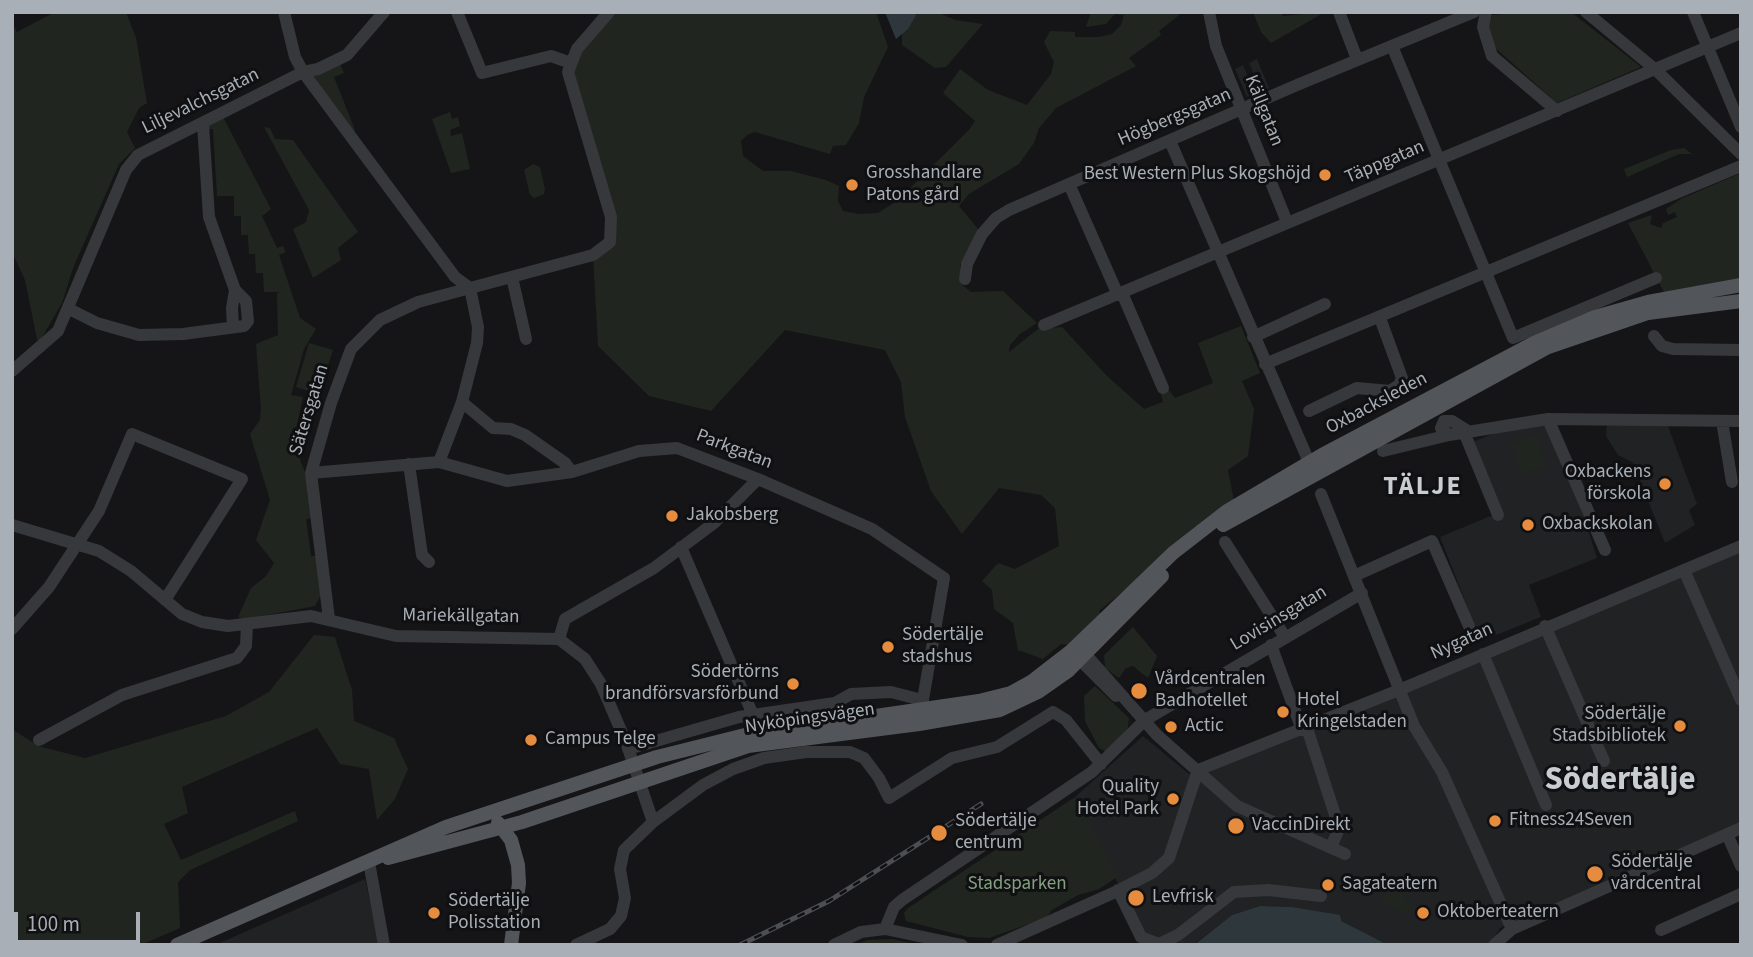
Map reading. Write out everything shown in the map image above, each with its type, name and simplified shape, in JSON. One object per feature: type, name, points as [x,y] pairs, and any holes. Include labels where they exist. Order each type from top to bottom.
[{"type":"main road","name":"Oxbacksleden","points":[[1079,653],[1176,560],[1231,519],[1312,469],[1534,343],[1595,317],[1648,302],[1741,285]]},
{"type":"main road","name":"Oxbacksleden","points":[[1312,469],[1546,348],[1648,313],[1736,303]]},
{"type":"main road","name":"Nyköpingsvägen","points":[[369,862],[522,822],[748,746],[1010,693],[1079,653]]},
{"type":"main road","name":"Nyköpingsvägen","points":[[177,945],[369,862],[395,848],[482,815],[634,764],[745,735],[920,712]]},
{"type":"main road","points":[[517,913],[502,827],[520,802]]},
{"type":"main road","points":[[482,815],[502,827],[514,849],[519,883],[512,943]]},
{"type":"main road","points":[[514,849],[522,822]]},
{"type":"street","points":[[284,12],[295,57],[303,72],[455,278],[470,288],[478,335],[462,402],[439,462]]},
{"type":"street","name":"Liljevalchsgatan","points":[[12,371],[58,331],[69,309],[80,273],[126,170],[138,155],[303,72],[318,69],[347,55],[384,12]]},
{"type":"street","points":[[457,12],[482,73],[551,55],[570,63],[577,49],[607,13]]},
{"type":"street","name":"Källgatan","points":[[1209,12],[1216,46],[1287,222]]},
{"type":"street","points":[[1339,12],[1357,59]]},
{"type":"street","name":"Högbergsgatan","points":[[965,279],[974,246],[996,218],[1357,59],[1474,12]]},
{"type":"street","points":[[1486,12],[1483,27],[1492,56],[1558,111]]},
{"type":"street","points":[[1586,12],[1656,70],[1741,154]]},
{"type":"street","points":[[1693,12],[1741,127]]},
{"type":"street","name":"Täppgatan","points":[[1044,325],[1741,33]]},
{"type":"street","points":[[1392,46],[1513,338],[1656,278]]},
{"type":"street","name":"Sätersgatan","points":[[329,619],[312,474],[331,403],[351,349],[370,329],[394,313],[418,302],[600,252],[610,242],[611,217],[568,72],[570,63]]},
{"type":"street","points":[[69,309],[97,323],[139,335],[183,334],[238,326],[232,308],[236,290],[209,217],[203,124]]},
{"type":"street","points":[[1170,141],[1312,469]]},
{"type":"street","points":[[1265,364],[1741,166]]},
{"type":"street","points":[[1069,184],[1164,388]]},
{"type":"street","points":[[512,277],[526,339]]},
{"type":"street","points":[[1254,337],[1325,304]]},
{"type":"street","points":[[1309,411],[1357,388],[1390,391],[1399,385],[1402,377],[1380,318]]},
{"type":"street","points":[[1654,336],[1662,346],[1673,349],[1741,350]]},
{"type":"street","points":[[462,402],[493,428],[511,429],[525,435],[565,463],[572,472]]},
{"type":"street","points":[[1548,419],[1605,550]]},
{"type":"street","points":[[1466,432],[1548,419],[1741,421]]},
{"type":"street","points":[[1383,451],[1449,435],[1441,428],[1444,421],[1452,421],[1466,432],[1498,515]]},
{"type":"street","points":[[1722,421],[1732,482]]},
{"type":"street","points":[[12,629],[49,587],[99,512],[132,434],[242,479],[165,600]]},
{"type":"street","name":"Parkgatan","points":[[312,474],[439,462],[507,481],[572,472],[639,451],[677,448],[758,479],[872,529],[944,578],[920,712]]},
{"type":"street","points":[[409,464],[422,555],[429,562]]},
{"type":"street","points":[[653,822],[634,764],[601,684],[585,659],[559,639],[565,618],[654,568],[714,523],[758,479]]},
{"type":"street","points":[[1321,494],[1399,690],[1474,843],[1512,929]]},
{"type":"street","name":"Mariekällgatan","points":[[12,525],[76,543],[117,561],[182,614],[202,622],[228,626],[311,616],[396,636],[559,639]]},
{"type":"street","points":[[1354,576],[1432,541],[1469,626]]},
{"type":"street","points":[[1225,542],[1285,637]]},
{"type":"street","name":"Nygatan","points":[[1198,770],[1399,690],[1545,626],[1741,546]]},
{"type":"street","points":[[681,547],[753,715]]},
{"type":"street","points":[[1684,570],[1741,700]]},
{"type":"street","name":"Lovisinsgatan","points":[[885,929],[894,907],[902,900],[1101,764],[1145,720],[1362,593]]},
{"type":"street","points":[[39,740],[122,695],[237,658],[246,646],[247,624]]},
{"type":"street","points":[[1545,626],[1604,761]]},
{"type":"street","points":[[1271,645],[1336,818],[1338,831],[1331,847]]},
{"type":"street","points":[[1079,653],[1185,762],[1198,770],[1237,806],[1345,853]]},
{"type":"street","points":[[1483,654],[1546,805]]},
{"type":"street","name":"Nyköpingsvägen","points":[[628,749],[753,715],[835,703],[851,694],[891,692],[920,712]]},
{"type":"street","points":[[576,945],[610,929],[621,916],[625,898],[620,869],[624,850],[653,822],[703,785],[733,769],[764,758],[806,752],[850,752],[864,758],[879,778],[888,798],[952,758],[997,747],[1053,712],[1066,720],[1101,764]]},
{"type":"street","points":[[997,945],[1152,873],[1169,858],[1198,770]]},
{"type":"street","points":[[1494,945],[1512,929],[1741,828]]},
{"type":"street","points":[[1727,834],[1741,866]]},
{"type":"street","points":[[369,862],[384,945]]},
{"type":"street","points":[[1118,890],[1141,937],[1159,944],[1178,935],[1234,892],[1268,890],[1321,896]]},
{"type":"street","points":[[1661,930],[1741,894]]},
{"type":"street","points":[[834,945],[861,932],[885,929],[962,945]]},
{"type":"shaded area","points":[[885,12],[914,12],[916,15],[908,29],[896,39]]},
{"type":"shaded area","points":[[1257,59],[1269,88],[1261,91],[1249,63]]},
{"type":"shaded area","points":[[1243,65],[1255,94],[1247,97],[1235,69]]},
{"type":"shaded area","name":"Oxbackskolan","points":[[1541,415],[1582,512],[1597,558],[1529,585],[1541,617],[1481,641],[1440,537],[1498,513],[1470,443]]},
{"type":"shaded area","name":"Oxbackens förskola","points":[[1607,425],[1668,426],[1697,504],[1689,510],[1695,525],[1665,543],[1633,463],[1618,455],[1606,436]]},
{"type":"shaded area","points":[[1741,549],[1741,824],[1500,928],[1489,945],[1388,945],[1318,912],[1292,907],[1260,906],[1232,915],[1193,945],[1153,945],[1135,918],[1075,797],[1143,736],[1189,774],[1210,770]]},
{"type":"shaded area","points":[[365,879],[379,945],[215,945]]},
{"type":"shaded area","points":[[1260,906],[1292,907],[1340,915],[1341,921],[1388,945],[1194,945],[1232,915]]},
{"type":"green space","points":[[55,12],[126,12],[136,38],[147,103],[139,108],[127,132],[135,148],[119,164],[73,268],[62,303],[38,344],[25,280],[12,252],[12,23],[17,32]]},
{"type":"green space","points":[[609,12],[876,12],[888,47],[864,97],[859,123],[846,145],[833,146],[830,154],[755,132],[741,141],[743,156],[763,171],[791,171],[826,180],[839,186],[838,201],[843,211],[859,214],[878,213],[897,201],[969,130],[975,121],[943,93],[960,69],[988,90],[1027,105],[1051,74],[1054,62],[1044,42],[1050,31],[1075,32],[1075,37],[1099,37],[1112,34],[1121,25],[1124,15],[1115,14],[1106,24],[1086,27],[1091,12],[1183,12],[1159,31],[1161,35],[1129,58],[1136,66],[1056,108],[1039,128],[1034,143],[1019,164],[969,194],[959,206],[979,230],[960,265],[961,284],[971,292],[1003,291],[1037,323],[1020,334],[1010,345],[1009,352],[1038,329],[1062,327],[1107,376],[1144,409],[1163,402],[1161,394],[1168,389],[1175,398],[1213,383],[1198,343],[1241,326],[1260,373],[1242,381],[1254,409],[1248,456],[1228,470],[1234,501],[1099,611],[1101,614],[1070,645],[1061,644],[1043,659],[1018,650],[1013,623],[994,609],[992,590],[982,581],[998,563],[1015,569],[1059,546],[1055,508],[1041,495],[999,488],[962,534],[931,491],[905,417],[901,382],[885,350],[785,330],[711,411],[649,396],[598,346],[593,255],[600,252],[612,225],[571,63]]},
{"type":"green space","points":[[914,12],[937,12],[955,20],[983,24],[946,67],[935,68],[902,45],[902,32],[906,31],[916,15]]},
{"type":"green space","points":[[1253,12],[1281,12],[1283,16],[1325,12],[1271,43],[1261,32]]},
{"type":"green space","points":[[1571,12],[1641,67],[1557,103],[1492,45],[1488,28],[1492,15]]},
{"type":"green space","points":[[338,59],[344,73],[334,77],[355,130],[348,135],[303,72]]},
{"type":"green space","points":[[450,112],[452,119],[458,117],[460,126],[450,130],[451,136],[462,133],[470,169],[451,173],[432,119]]},
{"type":"green space","points":[[222,115],[271,209],[262,216],[277,248],[283,246],[286,252],[279,255],[300,318],[316,329],[304,349],[291,395],[303,397],[296,429],[290,434],[309,483],[315,518],[306,519],[311,556],[320,556],[322,593],[315,606],[246,619],[238,617],[251,588],[266,576],[274,563],[256,540],[270,500],[250,434],[260,420],[261,409],[256,344],[278,335],[277,293],[282,292],[264,292],[263,273],[256,273],[255,254],[249,254],[248,235],[241,235],[241,216],[234,216],[234,196],[217,196],[213,129],[204,129]]},
{"type":"green space","points":[[264,127],[270,128],[275,139],[293,140],[358,232],[338,248],[341,260],[313,278],[293,229],[306,222],[309,210]]},
{"type":"green space","points":[[1684,148],[1697,158],[1691,154],[1679,154],[1627,177],[1624,169],[1671,150]]},
{"type":"green space","points":[[533,164],[540,167],[545,189],[544,194],[534,198],[530,195],[524,170]]},
{"type":"green space","points":[[1741,173],[1741,281],[1665,294],[1628,223],[1652,215],[1650,224],[1661,228],[1663,223],[1677,217],[1675,212],[1668,215],[1666,209],[1681,199]]},
{"type":"green space","points":[[309,343],[333,350],[319,394],[296,387]]},
{"type":"green space","points":[[1535,436],[1546,465],[1524,475],[1512,445]]},
{"type":"green space","points":[[1133,627],[1157,656],[1148,678],[1133,666],[1126,668],[1119,678],[1105,668],[1104,655]]},
{"type":"green space","points":[[314,635],[335,637],[352,690],[354,721],[394,738],[408,769],[395,799],[377,820],[369,769],[340,764],[317,728],[182,787],[188,813],[164,824],[181,860],[295,811],[298,821],[190,870],[178,882],[180,928],[141,945],[12,945],[12,729],[38,746],[85,758],[226,716],[269,692]]},
{"type":"green space","points":[[1095,686],[1129,718],[1127,734],[1107,752],[1099,748],[1085,721],[1084,696]]},
{"type":"green space","points":[[1660,758],[1664,767],[1633,780],[1629,771]]},
{"type":"green space","name":"Stadsparken","points":[[1075,797],[1117,877],[1099,889],[1078,895],[1052,910],[1046,918],[989,938],[968,937],[906,921],[904,913],[908,908]]},
{"type":"green space","points":[[1400,885],[1410,909],[1406,914],[1381,902],[1389,889]]},
{"type":"green space","points":[[893,939],[917,945],[854,945],[868,940]]},
{"type":"railway","points":[[740,945],[829,901],[981,804]]},
{"type":"place","name":"Best Western Plus Skogshöjd","points":[[1325,175]]},
{"type":"place","name":"Grosshandlare Patons gård","points":[[852,185]]},
{"type":"place","name":"Oxbackens förskola","points":[[1665,484]]},
{"type":"place","name":"Jakobsberg","points":[[672,516]]},
{"type":"place","name":"Oxbackskolan","points":[[1528,525]]},
{"type":"place","name":"Södertälje stadshus","points":[[888,647]]},
{"type":"place","name":"Södertörns brandförsvarsförbund","points":[[793,684]]},
{"type":"place","name":"Vårdcentralen Badhotellet","points":[[1139,691]]},
{"type":"place","name":"Hotel Kringelstaden","points":[[1283,712]]},
{"type":"place","name":"Södertälje Stadsbibliotek","points":[[1680,726]]},
{"type":"place","name":"Actic","points":[[1171,727]]},
{"type":"place","name":"Campus Telge","points":[[531,740]]},
{"type":"place","name":"Quality Hotel Park","points":[[1173,799]]},
{"type":"place","name":"Fitness24Seven","points":[[1495,821]]},
{"type":"place","name":"VaccinDirekt","points":[[1236,826]]},
{"type":"place","name":"Södertälje centrum","points":[[939,833]]},
{"type":"place","name":"Södertälje vårdcentral","points":[[1595,874]]},
{"type":"place","name":"Sagateatern","points":[[1328,885]]},
{"type":"place","name":"Levfrisk","points":[[1136,898]]},
{"type":"place","name":"Södertälje Polisstation","points":[[434,913]]},
{"type":"place","name":"Oktoberteatern","points":[[1423,913]]},
{"type":"district","name":"TÄLJE","points":[[1423,488]]},
{"type":"district","name":"Södertälje","points":[[1620,782]]}]
